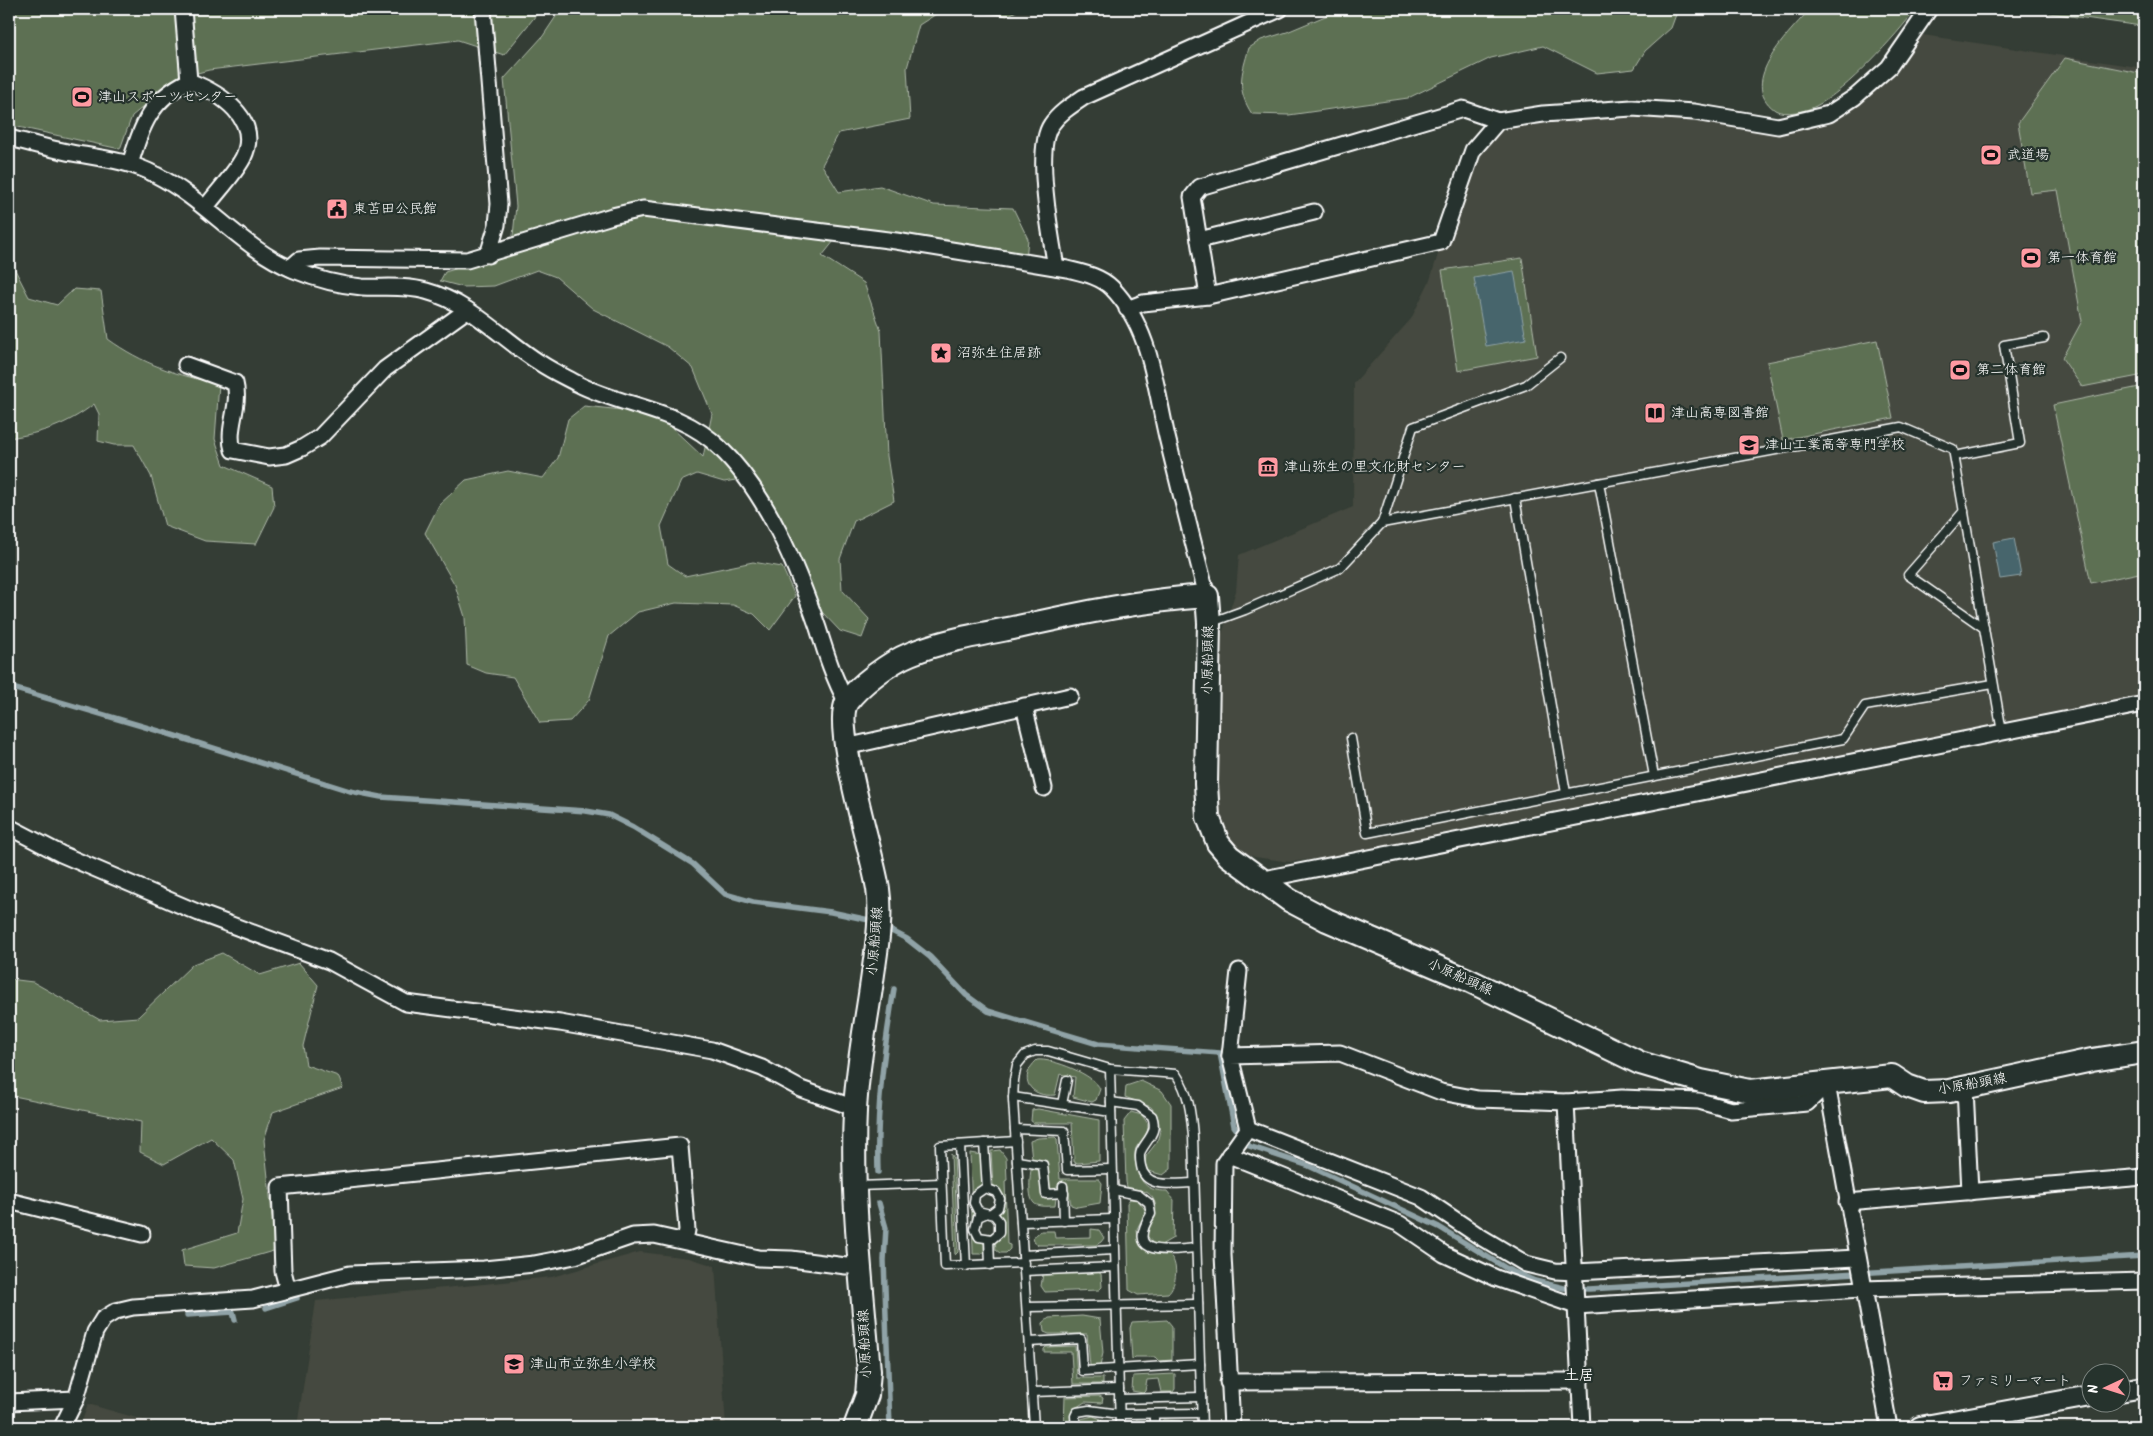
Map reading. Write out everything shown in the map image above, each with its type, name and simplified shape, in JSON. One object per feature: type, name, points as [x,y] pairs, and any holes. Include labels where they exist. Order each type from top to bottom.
[{"type":"main road","name":"小原船頭線","points":[[1207,596],[1209,622],[1206,784],[1208,817],[1218,843],[1229,856],[1290,900],[1327,920],[1468,980],[1640,1063],[1701,1081],[1750,1092],[1892,1076],[1907,1086],[1924,1092],[1949,1091],[2092,1060],[2144,1052]]},
{"type":"main road","points":[[847,703],[889,665],[910,654],[945,644],[1127,604],[1207,596]]},
{"type":"main road","name":"小原船頭線","points":[[847,703],[842,725],[873,862],[880,910],[878,940],[855,1108],[856,1186],[868,1371],[867,1395],[855,1427]]},
{"type":"street","points":[[183,9],[189,81]]},
{"type":"street","points":[[483,9],[499,204],[497,225],[488,255]]},
{"type":"street","points":[[1056,267],[1045,182],[1044,149],[1050,126],[1063,111],[1084,98],[1280,9]]},
{"type":"street","points":[[1208,296],[1192,197],[1200,187],[1463,109],[1498,121],[1543,114],[1632,108],[1694,112],[1778,126],[1830,114],[1855,97],[1889,68],[1929,9]]},
{"type":"street","points":[[130,164],[142,124],[154,107],[176,87],[189,81],[210,89],[236,109],[245,122],[247,140],[243,158],[206,207]]},
{"type":"street","points":[[1127,309],[1143,303],[1208,296],[1440,242],[1472,150],[1498,121]]},
{"type":"street","points":[[9,138],[130,164],[157,175],[206,207],[270,259],[290,268],[338,284],[425,290],[447,298],[548,367],[581,385],[673,416],[702,432],[722,449],[746,478],[782,537],[818,627],[831,670],[847,703]]},
{"type":"street","points":[[290,268],[299,260],[320,258],[451,262],[488,255],[612,216],[642,209],[896,240],[1056,267],[1092,275],[1112,288],[1127,309],[1140,333],[1152,364],[1166,433],[1207,596]]},
{"type":"street","points":[[1199,240],[1314,212]]},
{"type":"street","points":[[186,365],[235,383],[238,394],[230,442],[233,450],[269,457],[286,455],[320,437],[385,369],[467,310]]},
{"type":"street","points":[[846,748],[1070,696]]},
{"type":"street","points":[[1260,880],[2144,704]]},
{"type":"street","points":[[1024,706],[1044,788]]},
{"type":"street","points":[[9,827],[61,854],[200,913],[329,961],[406,1003],[560,1023],[712,1050],[762,1068],[801,1089],[855,1108]]},
{"type":"street","points":[[1232,1427],[1228,1382],[1223,1255],[1224,1163],[1248,1129],[1230,1056],[1239,972]]},
{"type":"street","points":[[1230,1056],[1340,1053],[1441,1092],[1478,1099],[1566,1102],[1622,1098],[1699,1101],[1731,1110],[1807,1103],[1826,1084]]},
{"type":"street","points":[[1826,1084],[1862,1289],[1889,1427]]},
{"type":"street","points":[[1965,1088],[1970,1192]]},
{"type":"street","points":[[1566,1102],[1582,1427]]},
{"type":"street","points":[[1248,1129],[1421,1197],[1479,1236],[1526,1264],[1575,1272],[1857,1258]]},
{"type":"street","points":[[288,1290],[282,1271],[280,1188],[680,1146],[687,1230],[685,1240]]},
{"type":"street","points":[[1230,1155],[1400,1224],[1444,1254],[1496,1278],[1576,1306],[1862,1289],[2144,1281]]},
{"type":"street","points":[[1848,1202],[2144,1178]]},
{"type":"street","points":[[9,1201],[142,1234]]},
{"type":"street","points":[[62,1427],[76,1399],[95,1332],[103,1319],[116,1311],[133,1307],[252,1299],[350,1274],[484,1269],[534,1264],[575,1256],[634,1236],[654,1235],[685,1240],[725,1252],[758,1258],[846,1266],[860,1265]]},
{"type":"street","points":[[1228,1382],[1580,1381]]},
{"type":"street","points":[[2130,1389],[2144,1386]]},
{"type":"street","points":[[1920,1427],[2080,1398]]},
{"type":"street","points":[[9,1402],[76,1399]]},
{"type":"lane","points":[[1955,456],[2020,444],[2004,344],[2044,338]]},
{"type":"lane","points":[[1209,622],[1245,610],[1340,568],[1382,523],[1413,427],[1526,385],[1560,358]]},
{"type":"lane","points":[[1382,523],[1901,427],[1953,449],[2002,732]]},
{"type":"lane","points":[[1599,483],[1654,776]]},
{"type":"lane","points":[[1515,498],[1566,793]]},
{"type":"lane","points":[[1964,511],[1908,575],[1984,628]]},
{"type":"lane","points":[[1351,738],[1368,833],[1843,739],[1865,706],[1993,684]]},
{"type":"lane","points":[[1034,1427],[1013,1097],[1017,1065],[1024,1055],[1035,1051],[1048,1051],[1110,1068],[1176,1074],[1184,1088],[1191,1110],[1202,1427]]},
{"type":"lane","points":[[1110,1068],[1120,1427]]},
{"type":"lane","points":[[1062,1104],[1068,1080]]},
{"type":"lane","points":[[1013,1097],[1111,1112]]},
{"type":"lane","points":[[1111,1102],[1138,1106],[1152,1116],[1154,1132],[1140,1152],[1141,1169],[1150,1181],[1159,1183],[1194,1183]]},
{"type":"lane","points":[[1015,1129],[1064,1131],[1067,1170],[1112,1169]]},
{"type":"lane","points":[[1016,1141],[940,1146],[945,1266],[1024,1263],[1114,1250]]},
{"type":"lane","points":[[984,1143],[987,1188]]},
{"type":"lane","points":[[960,1145],[966,1266]]},
{"type":"lane","points":[[1017,1161],[1043,1165],[1046,1194],[1064,1190],[1064,1220]]},
{"type":"lane","points":[[856,1186],[942,1183]]},
{"type":"lane","points":[[987,1188],[978,1192],[974,1199],[976,1208],[987,1214],[1000,1220],[1001,1229],[996,1237],[989,1240],[979,1237],[975,1229],[978,1218],[987,1214],[998,1208],[1000,1199],[996,1192],[987,1188]]},
{"type":"lane","points":[[1113,1190],[1139,1195],[1149,1202],[1151,1214],[1142,1228],[1142,1234],[1147,1245],[1154,1249],[1163,1250],[1196,1248]]},
{"type":"lane","points":[[1021,1222],[1114,1219]]},
{"type":"lane","points":[[989,1240],[990,1265]]},
{"type":"lane","points":[[1024,1263],[1115,1267]]},
{"type":"lane","points":[[1027,1307],[1198,1304]]},
{"type":"lane","points":[[1029,1342],[1081,1339],[1083,1371],[1200,1364]]},
{"type":"lane","points":[[1032,1392],[1119,1389]]},
{"type":"lane","points":[[1119,1399],[1201,1397]]},
{"type":"lane","points":[[1076,1427],[1075,1416],[1081,1411],[1097,1410],[1120,1414],[1202,1413]]},
{"type":"lane","points":[[1154,1414],[1154,1427]]},
{"type":"shaded area","name":"津山工業高等専門学校","points":[[1923,35],[2144,68],[2144,695],[1364,853],[1290,862],[1255,857],[1241,851],[1223,831],[1218,814],[1215,790],[1219,643],[1236,591],[1239,555],[1353,507],[1354,383],[1411,319],[1430,280],[1468,158],[1498,121],[1558,111],[1807,124],[1873,83]]},
{"type":"shaded area","name":"津山市立弥生小学校","points":[[640,1252],[689,1258],[715,1266],[726,1427],[297,1427],[316,1301],[552,1277]]},
{"type":"shaded area","points":[[88,1404],[147,1421],[164,1427],[80,1427]]},
{"type":"green space","name":"津山スポーツセンター","points":[[9,9],[541,9],[504,55],[458,40],[209,70],[178,78],[132,116],[120,149],[9,125]]},
{"type":"green space","points":[[561,9],[944,9],[919,25],[907,68],[910,119],[839,133],[822,165],[839,192],[880,186],[934,205],[1013,208],[1028,239],[1025,269],[945,239],[871,247],[834,241],[822,256],[864,283],[881,331],[887,456],[894,501],[854,521],[840,559],[842,590],[869,619],[862,638],[840,631],[822,612],[770,497],[753,477],[724,482],[697,474],[681,481],[661,526],[668,564],[685,576],[753,562],[782,567],[795,596],[770,630],[754,614],[733,605],[676,603],[638,612],[609,636],[589,700],[570,721],[540,723],[513,677],[486,673],[467,665],[465,617],[455,585],[425,533],[439,505],[466,480],[508,471],[543,478],[558,458],[568,419],[584,406],[632,411],[669,425],[703,457],[712,414],[693,368],[668,347],[593,309],[556,277],[537,270],[494,286],[463,287],[440,281],[445,272],[498,256],[513,236],[516,206],[504,79],[543,36]]},
{"type":"green space","points":[[963,9],[1020,9],[1007,16]]},
{"type":"green space","points":[[1342,9],[1678,9],[1671,28],[1645,51],[1634,69],[1597,73],[1543,46],[1491,58],[1408,98],[1289,115],[1252,114],[1242,89],[1242,74],[1249,48],[1261,40],[1287,32]]},
{"type":"green space","points":[[1810,9],[1916,9],[1870,62],[1828,99],[1807,110],[1790,113],[1779,112],[1765,99],[1761,85],[1764,72],[1780,43]]},
{"type":"green space","points":[[2021,9],[2144,9],[2144,27],[2141,26]]},
{"type":"green space","points":[[2065,58],[2144,74],[2144,375],[2082,387],[2062,358],[2082,321],[2058,190],[2030,193],[2018,123]]},
{"type":"green space","points":[[9,258],[29,297],[57,305],[74,289],[101,291],[108,339],[121,348],[161,368],[189,377],[219,383],[215,439],[224,465],[272,486],[274,507],[256,544],[205,541],[165,526],[151,476],[134,445],[114,445],[98,441],[99,414],[94,404],[64,423],[54,427],[32,434],[9,438]]},
{"type":"green space","points":[[1522,258],[1537,356],[1458,371],[1442,270]]},
{"type":"green space","points":[[1877,340],[1893,418],[1783,440],[1767,362]]},
{"type":"green space","points":[[2144,386],[2144,572],[2091,583],[2053,405]]},
{"type":"green space","points":[[222,953],[260,975],[299,963],[318,985],[303,1046],[306,1065],[338,1076],[343,1088],[273,1112],[264,1140],[272,1215],[280,1249],[214,1268],[184,1266],[182,1250],[237,1233],[243,1199],[234,1160],[211,1138],[164,1164],[140,1152],[141,1122],[9,1095],[9,979],[33,982],[100,1020],[138,1017],[193,964]]},
{"type":"green space","points":[[1037,1060],[1044,1060],[1072,1068],[1090,1078],[1100,1089],[1096,1100],[1092,1102],[1073,1097],[1075,1077],[1060,1074],[1055,1095],[1046,1095],[1033,1090],[1027,1080],[1031,1067]]},
{"type":"green space","points":[[1141,1081],[1162,1091],[1171,1104],[1171,1169],[1163,1175],[1148,1171],[1145,1163],[1146,1156],[1157,1142],[1160,1131],[1157,1115],[1151,1107],[1125,1097],[1126,1086]]},
{"type":"green space","points":[[1038,1109],[1099,1120],[1099,1161],[1074,1162],[1072,1123],[1034,1123],[1031,1121],[1032,1110]]},
{"type":"green space","points":[[1131,1112],[1142,1115],[1148,1124],[1146,1134],[1136,1148],[1135,1153],[1141,1179],[1147,1186],[1155,1190],[1167,1191],[1174,1200],[1173,1238],[1161,1245],[1153,1244],[1146,1234],[1147,1226],[1151,1223],[1156,1210],[1152,1196],[1143,1191],[1127,1187],[1124,1121]]},
{"type":"green space","points":[[1055,1137],[1057,1139],[1060,1179],[1099,1179],[1102,1183],[1100,1203],[1077,1207],[1071,1205],[1067,1182],[1059,1183],[1056,1189],[1049,1190],[1047,1161],[1032,1159],[1030,1141],[1038,1138]]},
{"type":"green space","points":[[1000,1150],[1006,1158],[1007,1244],[1010,1245],[1010,1249],[1006,1253],[1000,1253],[996,1250],[995,1240],[1003,1233],[1002,1218],[997,1213],[1003,1201],[1002,1194],[993,1186],[991,1151]]},
{"type":"green space","points":[[970,1153],[981,1155],[982,1186],[971,1196]]},
{"type":"green space","points":[[951,1154],[954,1158],[958,1252],[955,1255]]},
{"type":"green space","points":[[1031,1169],[1039,1170],[1042,1197],[1056,1198],[1055,1206],[1042,1206],[1034,1203],[1030,1195]]},
{"type":"green space","points":[[971,1197],[978,1214],[974,1221],[975,1230],[979,1241],[984,1242],[982,1254],[973,1254]]},
{"type":"green space","points":[[1130,1199],[1138,1200],[1146,1211],[1137,1229],[1143,1246],[1151,1252],[1169,1255],[1172,1258],[1176,1274],[1173,1285],[1168,1293],[1138,1295],[1129,1290],[1127,1203]]},
{"type":"green space","points":[[1091,1229],[1099,1230],[1104,1238],[1096,1245],[1038,1245],[1034,1242],[1033,1237],[1041,1231],[1054,1231],[1055,1238],[1091,1237]]},
{"type":"green space","points":[[1098,1272],[1101,1274],[1102,1287],[1099,1290],[1045,1292],[1041,1286],[1043,1274]]},
{"type":"green space","points":[[1082,1316],[1100,1319],[1103,1353],[1100,1366],[1090,1366],[1087,1334],[1049,1334],[1044,1332],[1043,1323],[1049,1318]]},
{"type":"green space","points":[[1167,1320],[1172,1326],[1172,1360],[1159,1361],[1155,1357],[1135,1357],[1132,1360],[1130,1328],[1132,1322]]},
{"type":"green space","points":[[1075,1346],[1077,1378],[1103,1378],[1103,1384],[1073,1384],[1071,1352],[1044,1352],[1046,1347]]},
{"type":"green space","points":[[1175,1374],[1175,1389],[1173,1392],[1161,1392],[1158,1379],[1147,1380],[1143,1393],[1132,1391],[1133,1376]]},
{"type":"green space","points":[[1100,1396],[1103,1398],[1102,1403],[1085,1402],[1072,1410],[1069,1427],[1064,1427],[1065,1397]]},
{"type":"green space","points":[[1093,1416],[1101,1419],[1104,1427],[1082,1427],[1081,1419]]},
{"type":"green space","points":[[1136,1420],[1148,1421],[1148,1427],[1133,1427]]},
{"type":"green space","points":[[1163,1420],[1180,1421],[1180,1427],[1160,1427],[1160,1423]]},
{"type":"water","points":[[1514,271],[1526,339],[1486,346],[1474,278]]},
{"type":"water","points":[[2014,538],[2021,576],[2000,579],[1993,542]]},
{"type":"waterway","points":[[9,687],[169,734],[350,791],[381,797],[586,811],[609,815],[633,827],[693,864],[725,894],[753,902],[831,912],[874,921]]},
{"type":"waterway","points":[[884,927],[907,939],[930,957],[966,995],[988,1011],[1098,1044],[1220,1053],[1234,1126],[1249,1146],[1309,1166],[1439,1227],[1509,1270],[1535,1281],[1564,1288],[1589,1289],[2144,1256]]},
{"type":"waterway","points":[[878,1172],[881,1080],[894,989]]},
{"type":"waterway","points":[[879,1203],[886,1228],[884,1260],[890,1427]]},
{"type":"waterway","points":[[266,1308],[297,1298]]},
{"type":"waterway","points":[[187,1315],[233,1312],[235,1320]]},
{"type":"place","name":"津山スポーツセンター","points":[[82,97]]},
{"type":"place","name":"武道場","points":[[1991,155]]},
{"type":"place","name":"東苫田公民館","points":[[337,209]]},
{"type":"place","name":"第一体育館","points":[[2031,258]]},
{"type":"place","name":"沼弥生住居跡","points":[[941,353]]},
{"type":"place","name":"第二体育館","points":[[1960,370]]},
{"type":"place","name":"津山高専図書館","points":[[1655,413]]},
{"type":"place","name":"津山工業高等専門学校","points":[[1749,445]]},
{"type":"place","name":"津山弥生の里文化財センター","points":[[1268,467]]},
{"type":"place","name":"津山市立弥生小学校","points":[[514,1364]]},
{"type":"place","name":"ファミリーマート","points":[[1943,1381]]},
{"type":"district","name":"土居","points":[[1579,1376]]}]
